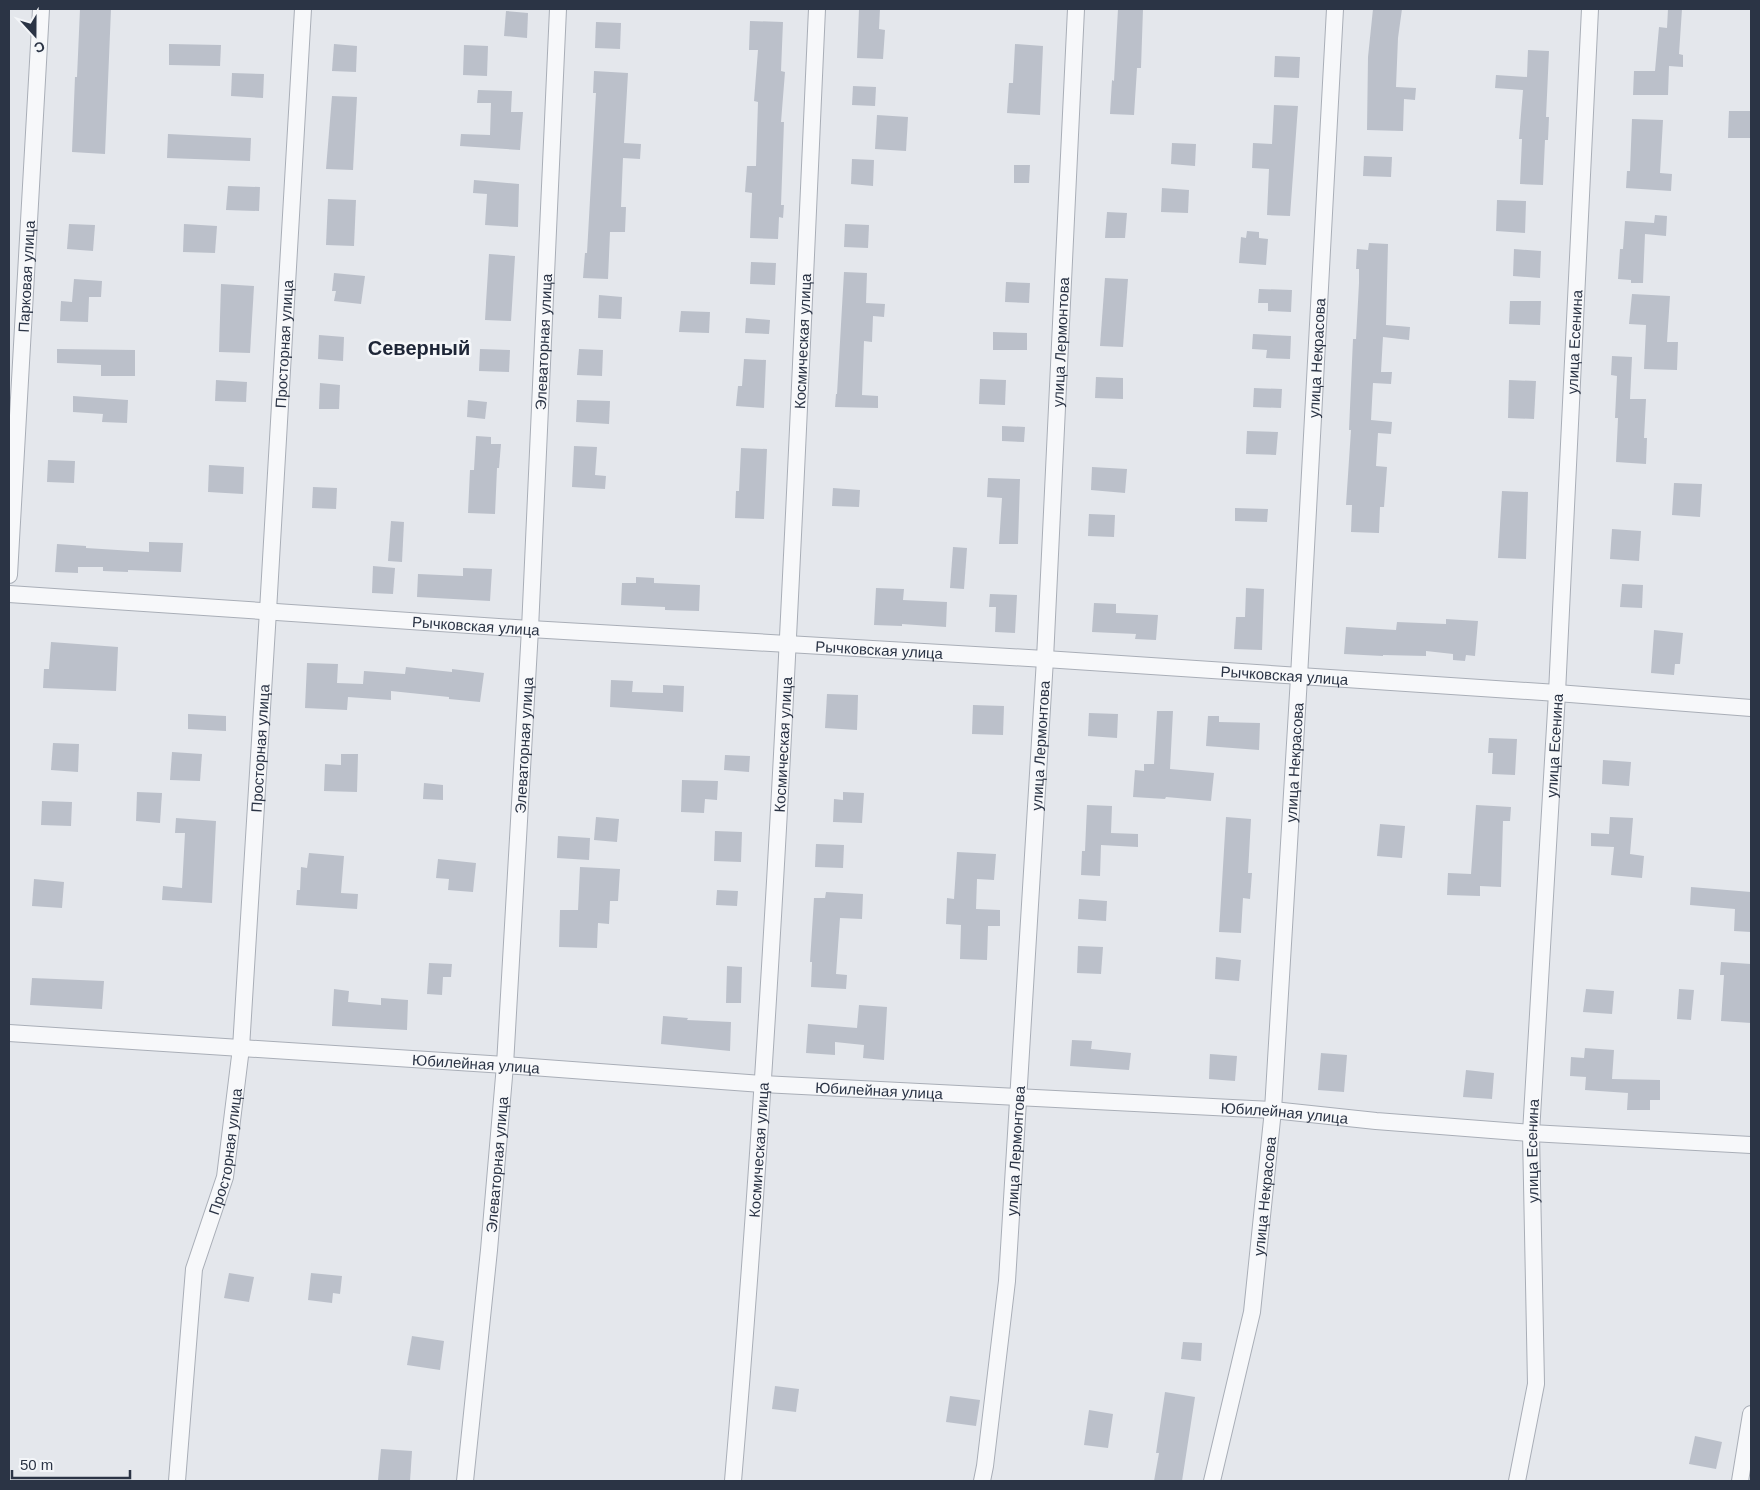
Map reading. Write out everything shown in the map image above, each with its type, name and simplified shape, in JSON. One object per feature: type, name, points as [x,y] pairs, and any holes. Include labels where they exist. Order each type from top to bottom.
[{"type":"street","name":"Парковая улица","points":[[9,575],[41,9]]},
{"type":"street","name":"Просторная улица","points":[[177,1481],[194,1269],[225,1177],[241,1048],[303,9]]},
{"type":"street","name":"Элеваторная улица","points":[[465,1481],[489,1250],[505,1065],[530,629],[558,9]]},
{"type":"street","name":"Космическая улица","points":[[733,1481],[748,1305],[789,645],[817,9]]},
{"type":"street","name":"улица Лермонтова","points":[[982,1481],[1007,1281],[1045,659],[1076,9]]},
{"type":"street","name":"улица Некрасова","points":[[1212,1481],[1252,1312],[1273,1110],[1299,677],[1335,9]]},
{"type":"street","name":"улица Есенина","points":[[1517,1481],[1536,1384],[1531,1133],[1557,694],[1590,9]]},
{"type":"street","name":"Рычковская улица","points":[[9,594],[530,629],[1045,659],[1751,708]]},
{"type":"street","name":"Юбилейная улица","points":[[9,1033],[505,1065],[762,1084],[1273,1110],[1376,1121],[1531,1133],[1751,1145]]},
{"type":"street","points":[[1740,1481],[1751,1414]]},
{"type":"building","points":[[80,9],[111,9],[105,154],[72,152]]},
{"type":"building","points":[[859,9],[880,9],[879,29],[885,30],[883,59],[857,58]]},
{"type":"building","points":[[1118,9],[1143,9],[1141,68],[1137,68],[1134,115],[1110,114]]},
{"type":"building","points":[[1373,9],[1402,9],[1398,38],[1396,87],[1416,88],[1415,100],[1404,99],[1403,131],[1367,130],[1368,57]]},
{"type":"building","points":[[1668,9],[1682,9],[1679,54],[1683,55],[1683,67],[1669,66],[1668,95],[1633,95],[1634,71],[1655,71],[1659,27],[1667,28]]},
{"type":"building","points":[[506,11],[528,13],[527,38],[504,36]]},
{"type":"building","points":[[750,21],[783,22],[781,71],[785,72],[781,122],[784,122],[781,205],[784,205],[783,218],[779,217],[778,239],[750,238],[752,193],[745,192],[747,166],[756,166],[758,102],[754,101],[758,50],[749,50]]},
{"type":"building","points":[[596,22],[621,23],[620,49],[595,48]]},
{"type":"building","points":[[169,44],[221,45],[220,66],[169,65]]},
{"type":"building","points":[[334,44],[357,46],[356,72],[332,71]]},
{"type":"building","points":[[1015,44],[1043,46],[1040,115],[1007,113],[1009,83],[1013,83]]},
{"type":"building","points":[[464,45],[488,46],[487,76],[463,75]]},
{"type":"building","points":[[1528,50],[1549,51],[1546,117],[1549,117],[1548,140],[1545,140],[1543,185],[1520,184],[1522,139],[1519,139],[1523,90],[1495,88],[1496,75],[1527,77]]},
{"type":"building","points":[[1275,56],[1300,57],[1299,78],[1274,77]]},
{"type":"building","points":[[594,71],[628,73],[624,143],[641,144],[640,159],[623,158],[621,207],[626,207],[625,232],[610,232],[608,279],[583,278],[585,253],[587,253],[596,93],[593,93]]},
{"type":"building","points":[[232,73],[264,74],[263,98],[231,96]]},
{"type":"building","points":[[853,86],[876,87],[875,106],[852,105]]},
{"type":"building","points":[[478,90],[512,91],[511,112],[523,112],[520,150],[460,146],[461,134],[490,135],[491,103],[477,103]]},
{"type":"building","points":[[332,96],[357,97],[353,170],[326,169]]},
{"type":"building","points":[[1274,105],[1298,106],[1290,216],[1267,215],[1269,169],[1252,168],[1253,143],[1272,144]]},
{"type":"building","points":[[1729,111],[1751,111],[1750,138],[1728,138]]},
{"type":"building","points":[[877,115],[908,117],[906,151],[875,149]]},
{"type":"building","points":[[1632,119],[1663,120],[1660,173],[1672,174],[1671,191],[1626,188],[1627,171],[1630,171]]},
{"type":"building","points":[[168,134],[251,138],[250,161],[167,158]]},
{"type":"building","points":[[1172,143],[1196,144],[1195,166],[1171,164]]},
{"type":"building","points":[[1364,156],[1392,157],[1391,177],[1363,176]]},
{"type":"building","points":[[852,159],[874,160],[873,186],[851,184]]},
{"type":"building","points":[[1014,165],[1030,165],[1029,183],[1014,183]]},
{"type":"building","points":[[474,180],[519,184],[518,227],[485,225],[487,194],[473,193]]},
{"type":"building","points":[[228,186],[260,187],[259,211],[226,210]]},
{"type":"building","points":[[1162,188],[1189,190],[1188,213],[1161,212]]},
{"type":"building","points":[[328,199],[356,200],[354,246],[326,245]]},
{"type":"building","points":[[1497,200],[1526,201],[1525,233],[1496,231]]},
{"type":"building","points":[[1107,212],[1127,213],[1125,238],[1105,238]]},
{"type":"building","points":[[1655,215],[1667,216],[1666,236],[1645,234],[1643,283],[1631,283],[1631,280],[1618,279],[1620,249],[1623,249],[1625,221],[1654,223]]},
{"type":"building","points":[[69,224],[95,225],[93,251],[67,249]]},
{"type":"building","points":[[184,224],[217,226],[215,253],[183,252]]},
{"type":"building","points":[[845,224],[869,225],[868,248],[844,247]]},
{"type":"building","points":[[1247,231],[1259,232],[1259,238],[1268,239],[1266,265],[1239,263],[1241,237],[1246,238]]},
{"type":"building","points":[[1369,243],[1388,244],[1386,325],[1410,327],[1409,340],[1383,337],[1381,372],[1392,372],[1391,384],[1373,383],[1371,420],[1392,422],[1391,434],[1378,433],[1376,466],[1387,467],[1384,507],[1380,507],[1379,533],[1351,532],[1352,505],[1346,505],[1351,430],[1349,430],[1353,339],[1356,339],[1359,283],[1359,269],[1356,269],[1357,249],[1368,250]]},
{"type":"building","points":[[1514,249],[1541,251],[1540,278],[1513,276]]},
{"type":"building","points":[[489,254],[515,256],[511,321],[485,320]]},
{"type":"building","points":[[751,262],[776,263],[775,285],[750,284]]},
{"type":"building","points":[[844,272],[867,273],[866,303],[885,304],[884,317],[873,316],[872,342],[864,341],[862,395],[878,396],[878,408],[835,407]]},
{"type":"building","points":[[334,273],[365,276],[361,304],[334,301],[336,291],[332,291]]},
{"type":"building","points":[[1105,278],[1128,279],[1123,347],[1100,346]]},
{"type":"building","points":[[74,279],[102,281],[101,297],[89,297],[88,322],[60,321],[61,301],[72,302]]},
{"type":"building","points":[[1006,282],[1030,283],[1029,303],[1005,302]]},
{"type":"building","points":[[221,284],[254,286],[250,353],[219,352]]},
{"type":"building","points":[[1259,289],[1292,290],[1291,312],[1268,311],[1268,303],[1258,303]]},
{"type":"building","points":[[1632,294],[1670,296],[1667,342],[1678,342],[1677,370],[1644,369],[1646,325],[1629,324]]},
{"type":"building","points":[[599,295],[622,297],[621,319],[598,318]]},
{"type":"building","points":[[1510,301],[1541,301],[1540,325],[1509,324]]},
{"type":"building","points":[[681,311],[710,312],[709,333],[679,332]]},
{"type":"building","points":[[746,318],[770,320],[769,334],[745,333]]},
{"type":"building","points":[[993,332],[1027,333],[1027,350],[993,350]]},
{"type":"building","points":[[1253,334],[1291,336],[1290,359],[1266,358],[1267,350],[1252,349]]},
{"type":"building","points":[[319,335],[344,337],[343,361],[318,359]]},
{"type":"building","points":[[57,349],[135,350],[135,376],[101,376],[101,365],[57,363]]},
{"type":"building","points":[[480,349],[510,350],[509,372],[479,371]]},
{"type":"building","points":[[579,349],[603,350],[602,376],[577,375]]},
{"type":"building","points":[[1612,356],[1632,357],[1630,399],[1646,399],[1644,438],[1647,438],[1646,464],[1616,462],[1618,418],[1615,418],[1617,376],[1611,375]]},
{"type":"building","points":[[744,359],[766,360],[764,408],[736,406],[738,386],[742,386]]},
{"type":"building","points":[[1096,377],[1123,378],[1123,399],[1095,398]]},
{"type":"building","points":[[980,379],[1006,380],[1005,405],[979,404]]},
{"type":"building","points":[[216,380],[247,382],[246,402],[215,401]]},
{"type":"building","points":[[1509,380],[1536,381],[1534,419],[1508,418]]},
{"type":"building","points":[[320,383],[340,385],[339,409],[319,409]]},
{"type":"building","points":[[1254,388],[1282,389],[1281,408],[1253,407]]},
{"type":"building","points":[[73,396],[128,400],[127,423],[102,422],[103,414],[73,412]]},
{"type":"building","points":[[468,400],[487,402],[485,419],[467,417]]},
{"type":"building","points":[[577,400],[610,401],[609,424],[576,422]]},
{"type":"building","points":[[1002,426],[1025,427],[1024,442],[1002,441]]},
{"type":"building","points":[[1247,431],[1278,432],[1276,455],[1246,454]]},
{"type":"building","points":[[476,436],[491,437],[491,444],[501,444],[499,468],[497,468],[495,514],[468,513],[470,470],[474,470]]},
{"type":"building","points":[[574,446],[597,447],[595,475],[606,476],[605,489],[572,487]]},
{"type":"building","points":[[741,448],[767,449],[764,519],[735,518],[736,491],[739,491]]},
{"type":"building","points":[[48,460],[75,461],[74,483],[47,482]]},
{"type":"building","points":[[209,465],[244,467],[243,494],[208,492]]},
{"type":"building","points":[[1092,467],[1127,469],[1125,493],[1091,490]]},
{"type":"building","points":[[988,478],[1020,479],[1018,544],[999,544],[1002,498],[987,497]]},
{"type":"building","points":[[1674,483],[1702,484],[1700,517],[1672,515]]},
{"type":"building","points":[[313,487],[337,488],[336,509],[312,508]]},
{"type":"building","points":[[833,488],[860,490],[859,507],[832,506]]},
{"type":"building","points":[[1502,491],[1528,492],[1526,559],[1498,558]]},
{"type":"building","points":[[1235,508],[1268,509],[1267,522],[1235,521]]},
{"type":"building","points":[[1089,514],[1115,515],[1114,537],[1088,536]]},
{"type":"building","points":[[391,521],[404,522],[402,562],[388,561]]},
{"type":"building","points":[[1612,529],[1641,531],[1639,561],[1610,559]]},
{"type":"building","points":[[149,542],[183,543],[181,572],[103,571],[103,567],[78,567],[78,573],[55,572],[57,544],[149,552]]},
{"type":"building","points":[[953,547],[967,548],[964,589],[950,588]]},
{"type":"building","points":[[373,566],[395,568],[393,594],[372,593]]},
{"type":"building","points":[[463,568],[492,569],[490,601],[417,597],[418,574],[463,576]]},
{"type":"building","points":[[636,577],[654,578],[654,583],[700,585],[699,611],[665,610],[665,607],[621,605],[622,583],[636,583]]},
{"type":"building","points":[[1622,584],[1643,585],[1642,608],[1620,607]]},
{"type":"building","points":[[876,588],[904,589],[903,600],[947,602],[946,627],[902,624],[902,626],[874,625]]},
{"type":"building","points":[[1246,588],[1264,589],[1262,650],[1234,649],[1236,617],[1245,617]]},
{"type":"building","points":[[990,594],[1017,595],[1015,633],[995,632],[996,607],[989,607]]},
{"type":"building","points":[[1094,603],[1116,604],[1116,613],[1158,615],[1156,640],[1135,639],[1136,634],[1092,632]]},
{"type":"building","points":[[1446,619],[1478,621],[1475,656],[1466,655],[1465,661],[1453,660],[1453,654],[1426,651],[1426,656],[1344,654],[1346,627],[1396,630],[1397,622],[1446,624]]},
{"type":"building","points":[[1654,630],[1683,633],[1680,664],[1675,664],[1674,675],[1651,673]]},
{"type":"building","points":[[51,642],[118,647],[116,691],[43,688],[44,669],[49,669]]},
{"type":"building","points":[[307,663],[338,664],[337,683],[363,684],[364,671],[405,674],[406,667],[452,672],[452,669],[484,673],[480,702],[391,691],[391,700],[348,697],[347,710],[305,708]]},
{"type":"building","points":[[611,680],[633,681],[632,692],[663,693],[663,685],[684,686],[683,712],[610,707]]},
{"type":"building","points":[[827,694],[858,695],[857,730],[825,728]]},
{"type":"building","points":[[973,705],[1004,706],[1003,735],[972,734]]},
{"type":"building","points":[[1157,711],[1173,711],[1170,769],[1214,773],[1211,801],[1166,797],[1165,799],[1133,797],[1135,770],[1144,771],[1144,764],[1154,764]]},
{"type":"building","points":[[1089,713],[1118,714],[1117,738],[1088,736]]},
{"type":"building","points":[[188,714],[226,716],[226,731],[188,729]]},
{"type":"building","points":[[1208,716],[1219,716],[1219,722],[1260,723],[1259,750],[1206,746]]},
{"type":"building","points":[[1489,738],[1517,739],[1515,775],[1492,774],[1493,753],[1488,753]]},
{"type":"building","points":[[53,743],[79,744],[78,772],[51,770]]},
{"type":"building","points":[[172,752],[202,754],[200,781],[170,780]]},
{"type":"building","points":[[341,754],[358,754],[357,792],[324,791],[325,764],[341,765]]},
{"type":"building","points":[[725,755],[750,756],[749,772],[724,770]]},
{"type":"building","points":[[1603,760],[1631,762],[1629,786],[1602,784]]},
{"type":"building","points":[[682,780],[718,781],[717,800],[705,799],[704,813],[681,812]]},
{"type":"building","points":[[424,783],[443,785],[443,800],[423,799]]},
{"type":"building","points":[[137,792],[162,793],[160,823],[136,821]]},
{"type":"building","points":[[843,792],[864,793],[862,823],[833,822],[834,799],[843,800]]},
{"type":"building","points":[[42,801],[72,802],[71,826],[41,825]]},
{"type":"building","points":[[1087,805],[1112,806],[1111,833],[1138,834],[1138,847],[1101,845],[1100,876],[1081,875],[1082,851],[1085,851]]},
{"type":"building","points":[[1476,805],[1511,807],[1510,821],[1503,821],[1501,887],[1480,886],[1480,896],[1447,895],[1448,873],[1471,874]]},
{"type":"building","points":[[596,817],[619,819],[617,842],[594,840]]},
{"type":"building","points":[[1226,817],[1251,819],[1248,873],[1252,873],[1250,899],[1243,898],[1241,933],[1219,932]]},
{"type":"building","points":[[1610,817],[1633,818],[1630,854],[1644,856],[1642,878],[1611,875],[1614,847],[1591,846],[1591,833],[1609,834]]},
{"type":"building","points":[[176,818],[216,821],[212,903],[162,900],[163,886],[182,888],[185,833],[175,833]]},
{"type":"building","points":[[1380,824],[1405,826],[1402,858],[1377,856]]},
{"type":"building","points":[[715,831],[742,832],[741,862],[714,861]]},
{"type":"building","points":[[558,836],[590,838],[589,860],[557,858]]},
{"type":"building","points":[[816,844],[844,845],[843,868],[815,867]]},
{"type":"building","points":[[957,852],[996,854],[994,880],[977,879],[976,909],[1000,910],[1000,926],[988,926],[987,960],[960,959],[961,925],[946,924],[947,898],[954,899]]},
{"type":"building","points":[[309,853],[344,856],[341,893],[358,894],[357,909],[296,905],[297,890],[300,890],[301,867],[307,868]]},
{"type":"building","points":[[438,859],[476,863],[473,892],[448,890],[449,879],[436,878]]},
{"type":"building","points":[[580,867],[620,869],[618,901],[610,901],[609,924],[598,923],[597,948],[559,947],[560,910],[578,910]]},
{"type":"building","points":[[34,879],[64,882],[62,908],[32,906]]},
{"type":"building","points":[[1691,887],[1751,892],[1751,932],[1734,931],[1735,909],[1690,905]]},
{"type":"building","points":[[717,890],[738,891],[737,906],[716,905]]},
{"type":"building","points":[[826,892],[863,894],[862,919],[840,918],[836,974],[847,975],[846,989],[811,987],[812,962],[810,962],[814,898],[825,898]]},
{"type":"building","points":[[1079,899],[1107,901],[1106,921],[1078,919]]},
{"type":"building","points":[[1078,946],[1103,947],[1101,974],[1077,973]]},
{"type":"building","points":[[1216,957],[1241,960],[1239,981],[1215,979]]},
{"type":"building","points":[[1721,962],[1751,964],[1751,1023],[1721,1021],[1724,975],[1720,975]]},
{"type":"building","points":[[429,963],[452,964],[451,977],[443,977],[442,995],[427,994]]},
{"type":"building","points":[[727,966],[742,967],[741,1003],[726,1003]]},
{"type":"building","points":[[32,978],[104,981],[102,1009],[30,1005]]},
{"type":"building","points":[[334,989],[349,991],[348,1002],[381,1005],[381,998],[408,1000],[407,1030],[332,1026]]},
{"type":"building","points":[[1586,989],[1614,991],[1612,1014],[1583,1012]]},
{"type":"building","points":[[1679,989],[1694,990],[1691,1020],[1677,1019]]},
{"type":"building","points":[[859,1005],[887,1007],[884,1060],[863,1058],[864,1045],[835,1042],[835,1055],[806,1053],[808,1024],[857,1028]]},
{"type":"building","points":[[663,1016],[688,1018],[687,1020],[731,1022],[730,1051],[661,1044]]},
{"type":"building","points":[[1072,1040],[1092,1041],[1091,1049],[1131,1053],[1129,1070],[1070,1066]]},
{"type":"building","points":[[1585,1048],[1614,1050],[1612,1079],[1660,1080],[1660,1100],[1650,1100],[1650,1110],[1627,1110],[1628,1093],[1585,1090],[1586,1077],[1570,1076],[1571,1057],[1584,1058]]},
{"type":"building","points":[[1321,1053],[1347,1055],[1344,1092],[1318,1090]]},
{"type":"building","points":[[1210,1054],[1237,1056],[1235,1081],[1209,1079]]},
{"type":"building","points":[[1466,1070],[1494,1073],[1492,1099],[1463,1097]]},
{"type":"building","points":[[229,1273],[254,1277],[249,1302],[224,1298]]},
{"type":"building","points":[[311,1273],[342,1276],[340,1294],[333,1293],[332,1303],[308,1300]]},
{"type":"building","points":[[412,1336],[444,1341],[440,1370],[407,1365]]},
{"type":"building","points":[[1183,1342],[1202,1343],[1201,1361],[1181,1359]]},
{"type":"building","points":[[775,1386],[799,1389],[796,1412],[772,1409]]},
{"type":"building","points":[[1165,1392],[1195,1397],[1182,1481],[1154,1481],[1159,1453],[1156,1453]]},
{"type":"building","points":[[950,1396],[980,1400],[976,1426],[946,1422]]},
{"type":"building","points":[[1089,1410],[1113,1414],[1108,1448],[1084,1445]]},
{"type":"building","points":[[1695,1436],[1722,1442],[1716,1469],[1689,1464]]},
{"type":"building","points":[[381,1449],[412,1451],[410,1481],[378,1480]]},
{"type":"district","name":"Северный","points":[[419,348]]}]
